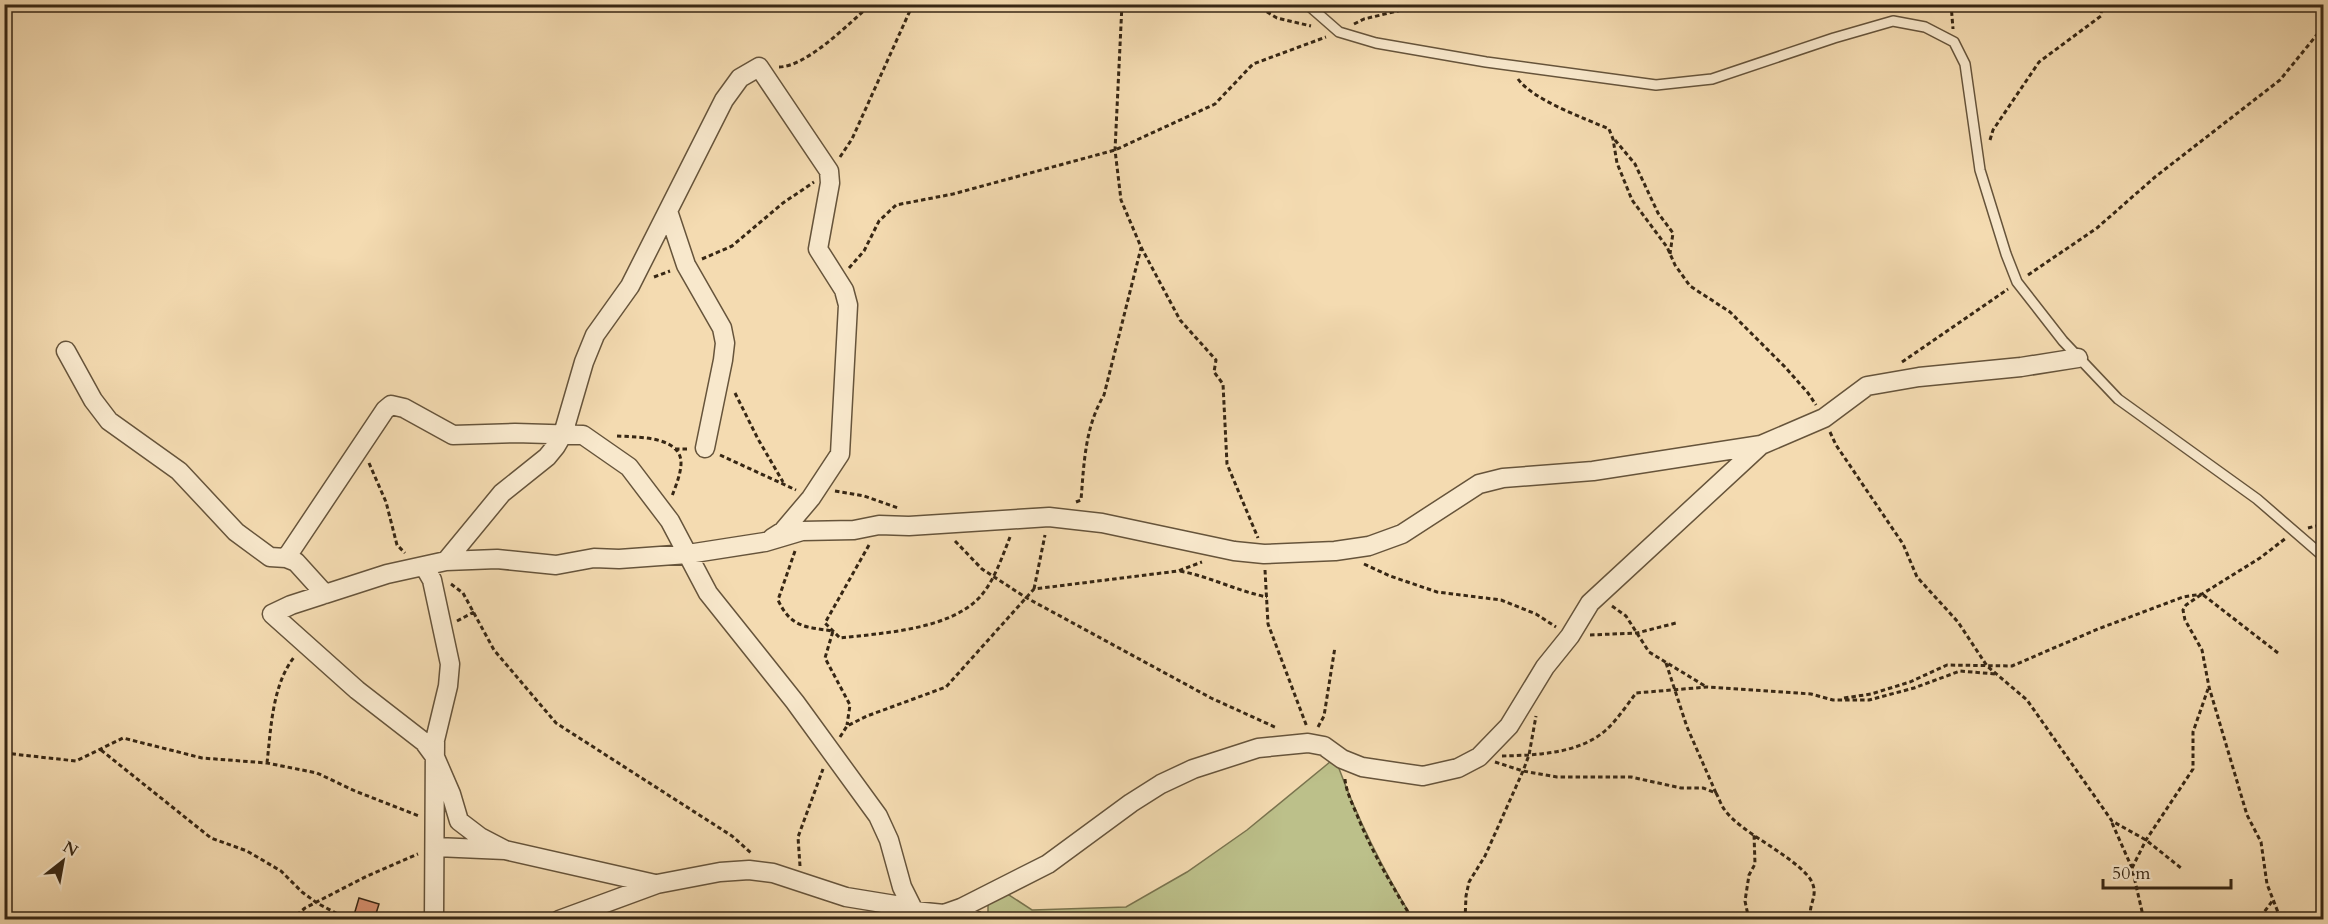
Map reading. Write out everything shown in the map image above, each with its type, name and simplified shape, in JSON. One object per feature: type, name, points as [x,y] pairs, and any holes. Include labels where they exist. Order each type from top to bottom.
[{"type":"street","points":[[505,850],[480,837],[459,821],[451,794],[435,757],[424,742],[357,690],[272,614],[387,574],[428,571],[446,561],[511,483],[547,458],[563,434],[593,341],[630,286],[728,93],[741,78],[759,67],[829,171],[830,183],[818,249],[838,280],[848,305],[840,454],[811,498],[783,531],[765,542]]},
{"type":"street","points":[[668,212],[686,266],[724,334],[723,360],[705,448]]},
{"type":"street","points":[[66,351],[93,400],[109,421],[179,471],[227,523],[264,553],[275,559],[286,558],[301,567],[325,594]]},
{"type":"street","points":[[446,561],[497,559],[556,565],[594,558],[619,559],[688,554],[765,542],[802,531],[854,530],[879,525],[939,524],[1049,517],[1102,523],[1234,551],[1264,554],[1335,551],[1369,546],[1402,534],[1479,484],[1503,477],[1593,471],[1761,445],[1824,418],[1867,386],[2078,358]]},
{"type":"street","points":[[286,558],[307,523],[385,410],[391,405],[404,408],[453,435],[583,435],[629,467],[670,521],[708,593],[795,702],[885,829],[902,887],[914,911]]},
{"type":"street","points":[[944,914],[962,908],[1048,864],[1131,803],[1161,784],[1182,774],[1258,748],[1312,742],[1362,767],[1423,776],[1458,768],[1479,757],[1509,726],[1545,667],[1570,636],[1590,603],[1761,445]]},
{"type":"street","points":[[428,571],[450,664],[448,687],[435,741],[434,920]]},
{"type":"street","points":[[436,847],[505,850],[657,884]]},
{"type":"street","points":[[559,920],[657,884],[720,872],[749,870],[772,873],[846,897],[895,905],[914,911],[975,920]]},
{"type":"lane","points":[[1308,4],[1339,32],[1376,43],[1506,65],[1656,85],[1712,79],[1834,38],[1893,21],[1925,27],[1953,42],[1965,64],[1980,170],[2006,254],[2018,282],[2078,358],[2118,399],[2257,500],[2324,557]]},
{"type":"path","points":[[759,67],[790,67],[808,57],[872,4]]},
{"type":"path","points":[[630,286],[686,266],[732,246],[783,203],[829,171],[852,139],[913,4]]},
{"type":"path","points":[[1122,4],[1115,150],[1121,200],[1142,247],[1180,320],[1216,360],[1214,372],[1223,384],[1227,464],[1264,554],[1268,624],[1312,742]]},
{"type":"path","points":[[1254,4],[1277,18],[1339,32]]},
{"type":"path","points":[[838,280],[864,251],[879,221],[896,205],[953,194],[1115,150],[1215,104],[1253,64],[1339,32],[1364,19],[1427,4]]},
{"type":"path","points":[[1952,4],[1953,42]]},
{"type":"path","points":[[1990,140],[1993,130],[2039,62],[2101,16],[2102,4]]},
{"type":"path","points":[[1895,366],[2097,228],[2155,177],[2280,80],[2324,26]]},
{"type":"path","points":[[1506,65],[1522,86],[1550,102],[1609,129],[1614,139],[1635,164],[1658,213],[1673,233],[1670,254]]},
{"type":"path","points":[[1614,139],[1617,163],[1632,200],[1667,247],[1690,286],[1730,312],[1808,393],[1824,418],[1836,445],[1903,544],[1917,577],[1958,622],[1987,666],[2027,700],[2112,821],[2132,868],[2144,920]]},
{"type":"path","points":[[1074,504],[1081,500],[1086,446],[1093,413],[1104,395],[1142,247]]},
{"type":"path","points":[[732,386],[758,439],[784,483]]},
{"type":"path","points":[[583,435],[649,438],[675,449],[705,448],[784,483],[811,498],[836,491],[864,496],[902,509]]},
{"type":"path","points":[[362,446],[386,502],[397,545],[428,571],[463,593],[489,644],[512,674],[556,723],[732,836],[752,855]]},
{"type":"path","points":[[670,521],[669,509],[680,465],[679,454],[675,449]]},
{"type":"path","points":[[1034,589],[1049,517]]},
{"type":"path","points":[[879,525],[825,623],[840,638],[921,627],[950,618],[979,598],[993,576],[1017,520]]},
{"type":"path","points":[[939,524],[982,569],[1025,597],[1211,698],[1280,729]]},
{"type":"path","points":[[802,531],[778,600],[784,612],[797,625],[833,631]]},
{"type":"path","points":[[2281,920],[2266,884],[2261,842],[2247,815],[2209,687],[2202,650],[2185,620],[2183,610],[2186,605],[2260,558],[2294,531]]},
{"type":"path","points":[[847,726],[867,716],[946,687],[1034,589],[1178,571],[1234,551]]},
{"type":"path","points":[[1363,564],[1437,592],[1501,600],[1536,614],[1570,636],[1637,633],[1676,623]]},
{"type":"path","points":[[1178,571],[1205,576],[1248,593],[1267,597]]},
{"type":"path","points":[[1833,700],[1871,694],[1910,682],[1947,665],[2012,666],[2098,629],[2183,597],[2202,594],[2278,653]]},
{"type":"path","points":[[1599,596],[1626,616],[1649,652],[1707,687]]},
{"type":"path","points":[[802,882],[798,837],[830,751],[847,726],[850,705],[825,658],[833,631]]},
{"type":"path","points":[[267,763],[272,721],[281,681],[291,661],[305,644]]},
{"type":"path","points":[[1312,742],[1324,716],[1335,647]]},
{"type":"path","points":[[1666,662],[1687,727],[1724,809],[1808,877],[1816,892],[1810,915],[1812,920]]},
{"type":"path","points":[[1479,757],[1529,755],[1577,747],[1606,730],[1636,693],[1707,687],[1811,694],[1833,700],[1869,700],[1914,688],[1960,671],[1997,674]]},
{"type":"path","points":[[2132,868],[2146,840],[2193,769],[2193,732],[2209,687]]},
{"type":"path","points":[[1465,920],[1469,882],[1485,856],[1523,771],[1529,755],[1537,711]]},
{"type":"path","points":[[4,753],[76,761],[123,738],[202,758],[267,763],[317,773],[355,791],[434,822]]},
{"type":"path","points":[[100,750],[211,838],[247,850],[281,871],[317,903],[349,920]]},
{"type":"path","points":[[1479,757],[1523,771],[1557,777],[1631,777],[1681,788],[1703,788],[1716,792]]},
{"type":"path","points":[[1342,759],[1346,787],[1360,821],[1383,870],[1413,920]]},
{"type":"path","points":[[2112,821],[2146,840],[2181,868]]},
{"type":"path","points":[[1749,920],[1745,901],[1749,875],[1755,864],[1754,834]]},
{"type":"path","points":[[291,920],[305,908],[376,872],[436,847]]},
{"type":"path","points":[[2253,920],[2262,915],[2273,900]]},
{"type":"green space","points":[[1330,762],[1338,766],[1372,844],[1413,919],[988,919],[988,897],[1003,891],[1032,910],[1126,907],[1187,872],[1247,830]]},
{"type":"building","points":[[359,898],[379,904],[374,920],[354,915]]}]
